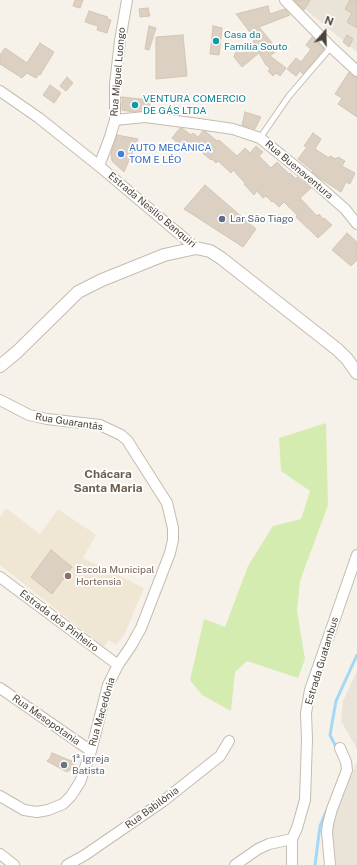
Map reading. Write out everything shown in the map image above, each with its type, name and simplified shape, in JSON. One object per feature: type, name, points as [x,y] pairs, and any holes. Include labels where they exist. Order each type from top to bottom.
[{"type":"street","name":"Rua Miguel Luongo","points":[[99,166],[115,120],[115,84],[127,0]]},
{"type":"street","points":[[285,0],[357,71]]},
{"type":"street","name":"Estrada Nesilio Banquiri","points":[[0,92],[39,118],[99,166],[196,248],[210,251],[227,263],[338,350],[347,359],[357,373]]},
{"type":"street","name":"Rua Buenaventura","points":[[115,120],[145,117],[233,129],[260,138],[345,209],[357,224]]},
{"type":"street","points":[[0,366],[17,352],[78,292],[102,280],[164,255],[196,248]]},
{"type":"street","name":"Rua Guarantãs","points":[[0,400],[29,415],[47,419],[100,425],[121,435],[127,440],[167,504],[173,528],[173,540],[170,553],[141,628],[118,665]]},
{"type":"street","name":"Estrada Guatambus","points":[[292,839],[297,828],[304,800],[307,739],[306,713],[310,690],[357,555]]},
{"type":"street","name":"Estrada dos Pinheiro","points":[[0,577],[118,665]]},
{"type":"street","name":"Rua Macedônia","points":[[0,796],[24,810],[37,812],[48,810],[62,804],[71,796],[80,782],[91,751],[108,685],[118,665]]},
{"type":"street","name":"Rua Mesopotania","points":[[0,688],[91,751]]},
{"type":"street","name":"Rua Babilônia","points":[[67,865],[85,855],[162,802],[220,756],[229,741]]},
{"type":"street","points":[[330,865],[327,832],[328,824],[346,770],[346,762],[340,748]]},
{"type":"street","points":[[235,865],[258,849],[269,844],[292,839],[292,865]]},
{"type":"street","points":[[0,854],[14,865]]},
{"type":"lane","points":[[260,138],[289,96],[307,77],[331,47]]},
{"type":"shaded area","points":[[294,0],[357,0],[357,52]]},
{"type":"shaded area","name":"Escola Municipal Hortensia","points":[[6,508],[40,534],[58,509],[96,535],[83,558],[144,588],[126,631],[116,645],[109,640],[104,647],[0,565],[0,517]]},
{"type":"shaded area","points":[[357,671],[357,749],[341,721],[343,701]]},
{"type":"shaded area","points":[[357,762],[357,865],[333,865],[331,826]]},
{"type":"green space","points":[[326,423],[328,505],[300,581],[297,611],[305,659],[298,678],[247,661],[235,672],[231,711],[202,695],[190,680],[204,619],[225,627],[248,566],[273,526],[301,519],[310,491],[281,471],[279,438]]},
{"type":"building","points":[[75,0],[83,0],[80,8],[73,6]]},
{"type":"building","points":[[294,0],[310,0],[304,10]]},
{"type":"building","points":[[350,0],[357,0],[357,28],[347,22],[352,13],[345,9]]},
{"type":"building","points":[[268,6],[270,14],[285,9],[290,15],[259,27],[278,50],[270,56],[286,68],[280,76],[276,73],[273,76],[268,71],[270,68],[266,65],[259,53],[242,67],[234,57],[236,51],[254,41],[249,31],[236,14]]},
{"type":"building","points":[[148,8],[150,16],[140,17],[139,9]]},
{"type":"building","points":[[89,11],[108,17],[107,19],[111,20],[107,33],[97,30],[98,26],[85,22]]},
{"type":"building","points":[[149,26],[156,28],[149,50],[145,49]]},
{"type":"building","name":"Casa da Familia Souto","points":[[213,26],[222,28],[219,55],[210,54]]},
{"type":"building","points":[[183,35],[187,76],[156,79],[156,37]]},
{"type":"building","points":[[347,35],[353,39],[349,47],[343,42]]},
{"type":"building","points":[[312,37],[324,49],[303,74],[300,71],[296,76],[287,69],[296,58],[301,62],[311,49],[306,45]]},
{"type":"building","points":[[40,43],[54,52],[40,75],[39,74],[36,78],[27,73],[22,78],[0,64],[0,55],[5,48],[27,63]]},
{"type":"building","points":[[349,72],[357,78],[357,117],[338,104],[342,98],[335,94]]},
{"type":"building","points":[[67,77],[73,83],[66,91],[60,86]]},
{"type":"building","points":[[50,85],[61,93],[54,103],[43,95]]},
{"type":"building","name":"VENTURA COMERCIO DE GÁS LTDA","points":[[122,97],[149,100],[151,111],[133,112],[122,110]]},
{"type":"building","points":[[245,112],[261,117],[255,129],[242,125]]},
{"type":"building","points":[[180,128],[191,135],[193,133],[198,137],[203,131],[205,131],[217,141],[219,140],[237,156],[245,148],[250,153],[256,146],[263,152],[259,156],[271,168],[277,162],[289,174],[290,173],[296,179],[297,177],[311,188],[300,198],[317,216],[319,214],[323,219],[324,218],[332,225],[318,238],[296,217],[297,215],[284,202],[279,207],[266,196],[263,198],[257,191],[254,195],[233,170],[231,173],[218,161],[216,163],[212,159],[211,160],[198,149],[195,153],[187,146],[185,149],[172,138]]},
{"type":"building","points":[[313,133],[321,139],[315,149],[329,158],[330,156],[336,159],[338,157],[345,161],[342,166],[355,173],[350,184],[346,182],[341,192],[318,177],[298,159],[307,147],[304,146]]},
{"type":"building","name":"AUTO MECÂNICA TOM E LÉO","points":[[117,135],[138,139],[124,172],[112,161],[111,154]]},
{"type":"building","name":"Lar São Tiago","points":[[205,185],[256,229],[243,247],[184,209]]},
{"type":"building","points":[[347,233],[357,242],[357,260],[351,266],[332,250]]},
{"type":"building","points":[[51,550],[72,567],[52,594],[31,577]]},
{"type":"building","name":"1ª Igreja Batista","points":[[52,753],[74,762],[73,768],[67,772],[47,761]]},
{"type":"waterway","points":[[337,749],[330,735],[336,701],[357,655]]},
{"type":"waterway","points":[[315,865],[320,826],[328,807]]},
{"type":"place","name":"Casa da Familia Souto","points":[[216,41]]},
{"type":"place","name":"VENTURA COMERCIO DE GÁS LTDA","points":[[135,105]]},
{"type":"place","name":"AUTO MECÂNICA TOM E LÉO","points":[[121,154]]},
{"type":"place","name":"Lar São Tiago","points":[[222,219]]},
{"type":"place","name":"Escola Municipal Hortensia","points":[[68,576]]},
{"type":"place","name":"1ª Igreja Batista","points":[[64,765]]},
{"type":"district","name":"Chácara Santa Maria","points":[[108,481]]}]
